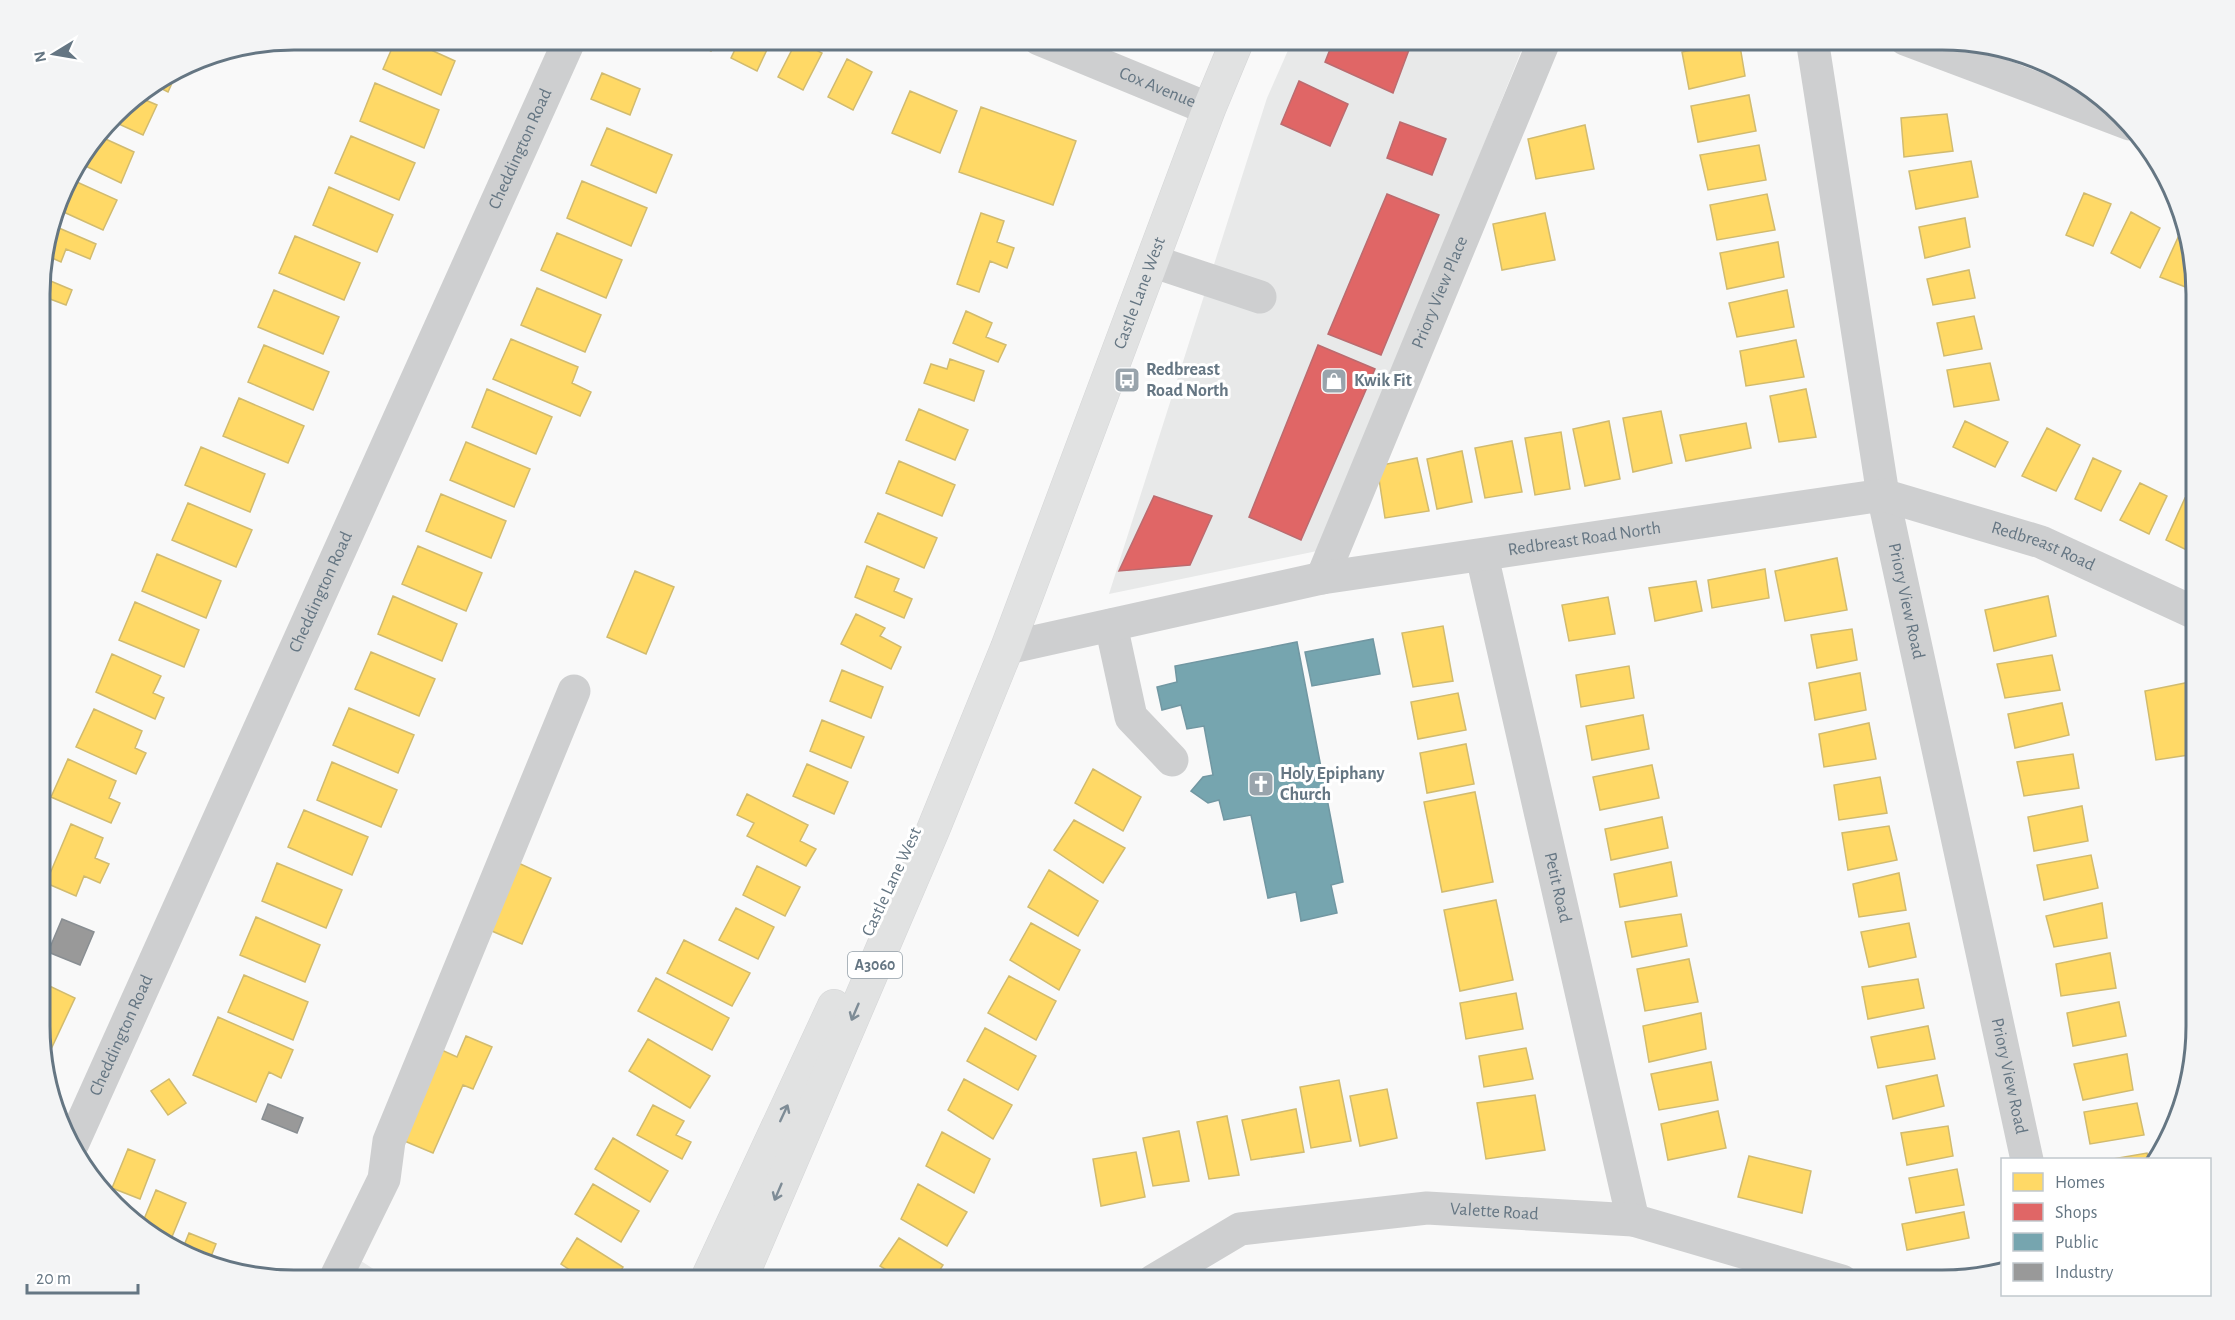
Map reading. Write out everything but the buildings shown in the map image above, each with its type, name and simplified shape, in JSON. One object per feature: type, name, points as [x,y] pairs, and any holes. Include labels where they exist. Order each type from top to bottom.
[{"type":"main road","name":"Castle Lane West","points":[[745,1270],[933,830],[1007,648],[1209,109],[1233,50]]},
{"type":"main road","name":"Castle Lane West","points":[[711,1270],[943,774],[1007,648]]},
{"type":"street","name":"Cheddington Road","points":[[76,1136],[565,50]]},
{"type":"street","name":"Cox Avenue","points":[[1066,50],[1209,109]]},
{"type":"street","name":"Priory View Place","points":[[1322,578],[1540,50]]},
{"type":"street","name":"Priory View Road","points":[[1814,50],[1883,495],[2027,1158]]},
{"type":"street","points":[[1934,50],[2108,116]]},
{"type":"street","points":[[1152,261],[1260,297]]},
{"type":"street","name":"Redbreast Road North","points":[[1007,648],[1322,578],[1883,495]]},
{"type":"street","name":"Redbreast Road","points":[[1883,495],[2041,542],[2186,609]]},
{"type":"street","name":"Petit Road","points":[[1482,556],[1633,1220]]},
{"type":"street","points":[[1112,625],[1131,717],[1172,760]]},
{"type":"street","points":[[339,1270],[384,1179],[390,1141],[574,691]]},
{"type":"street","name":"Valette Road","points":[[1171,1270],[1240,1229],[1427,1208],[1633,1220],[1804,1270]]},
{"type":"shaded area","points":[[1288,50],[1522,50],[1322,550],[1109,594],[1267,98]]},
{"type":"shaded area","points":[[341,1248],[375,1270],[331,1270]]},
{"type":"place","name":"Redbreast Road North","points":[[1127,380]]},
{"type":"place","name":"Kwik Fit","points":[[1334,381]]},
{"type":"place","name":"Holy Epiphany Church","points":[[1261,784]]}]
